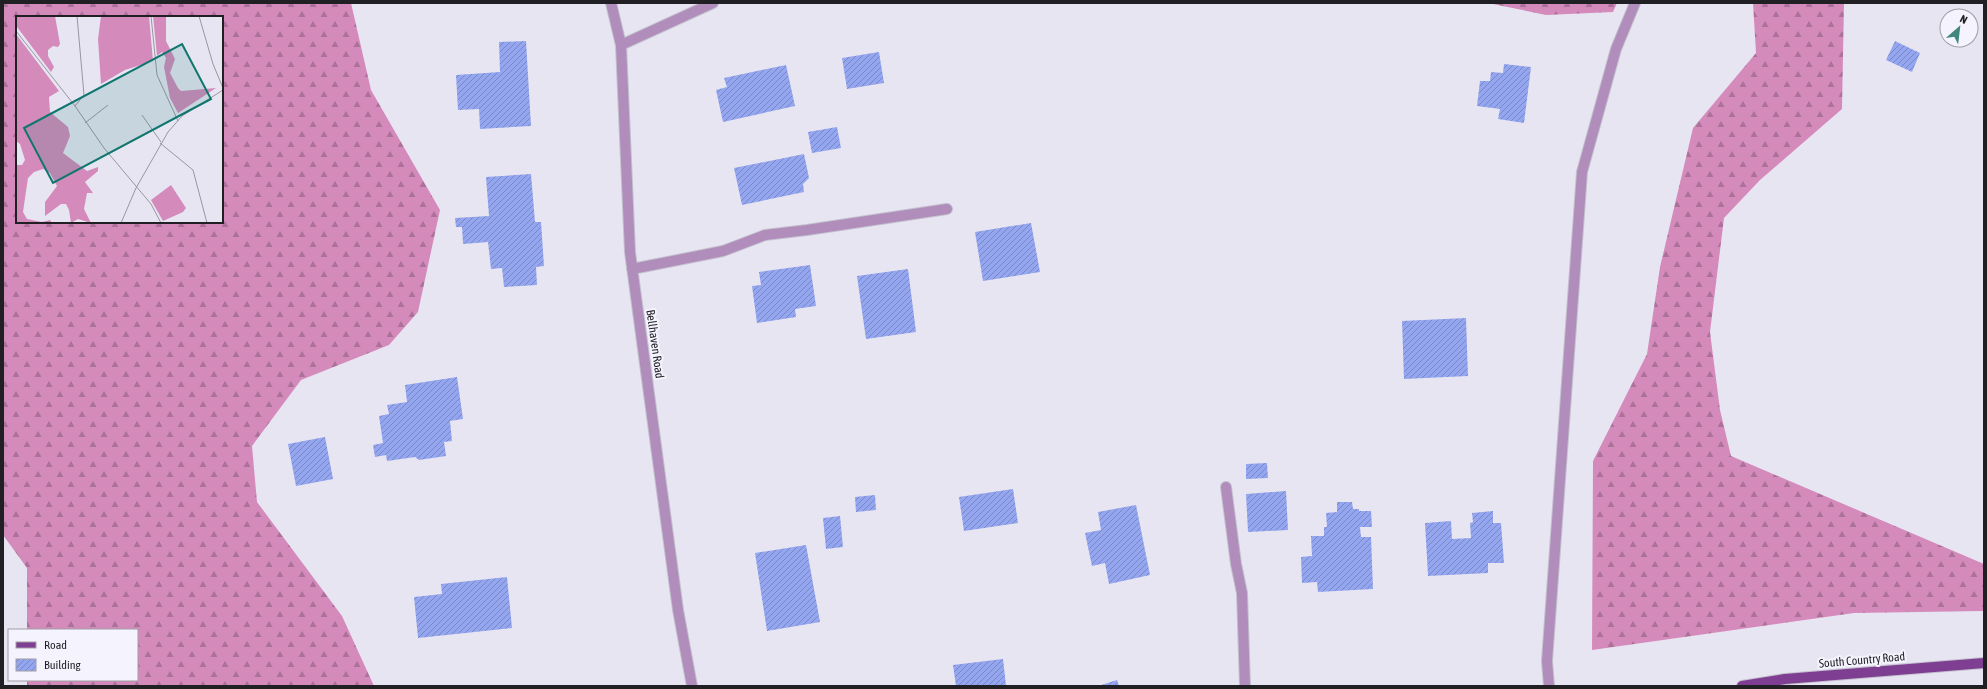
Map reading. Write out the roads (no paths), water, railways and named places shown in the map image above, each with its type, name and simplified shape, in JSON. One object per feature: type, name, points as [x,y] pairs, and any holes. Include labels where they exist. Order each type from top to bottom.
[{"type":"main road","name":"South Country Road","points":[[1742,686],[1785,679],[1984,663]]},
{"type":"street","name":"Bellhaven Road","points":[[612,3],[621,45],[630,252],[678,610],[692,686]]},
{"type":"street","points":[[621,45],[713,3]]},
{"type":"street","points":[[1550,686],[1547,661],[1582,172],[1616,49],[1635,3]]},
{"type":"street","points":[[632,269],[723,251],[764,235],[947,209]]},
{"type":"street","points":[[1226,487],[1236,564],[1242,593],[1245,686]]}]
